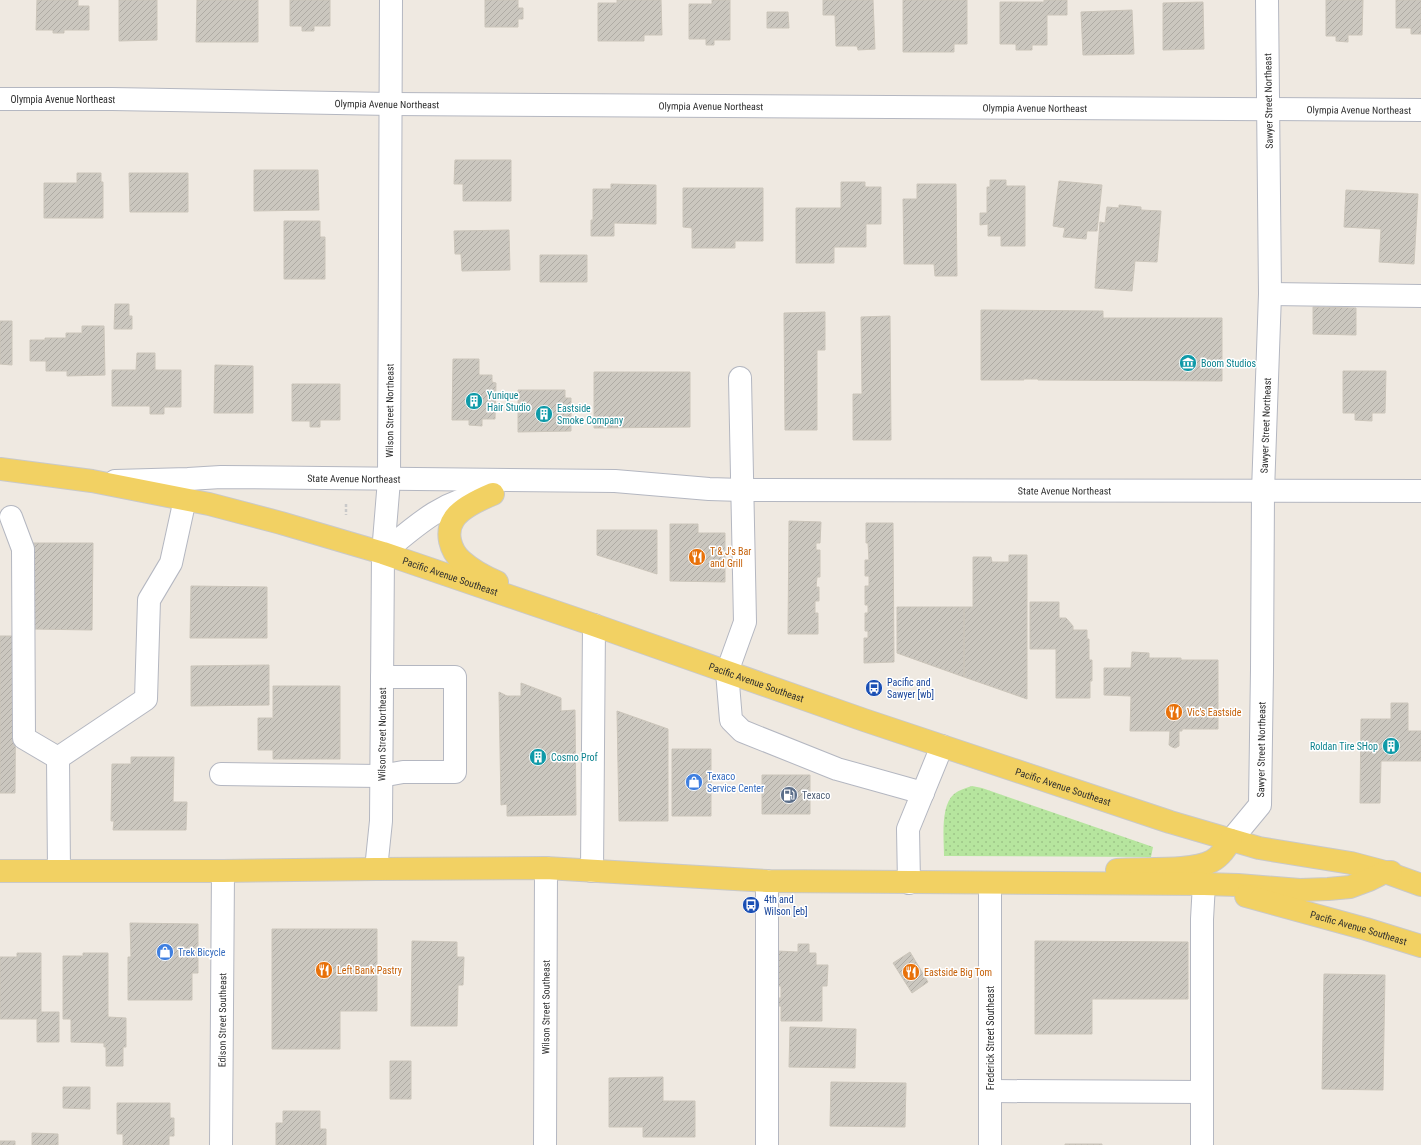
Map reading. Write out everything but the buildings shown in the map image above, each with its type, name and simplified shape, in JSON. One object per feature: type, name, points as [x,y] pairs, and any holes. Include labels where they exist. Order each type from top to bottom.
[{"type":"main road","name":"State Avenue Northeast","points":[[0,469],[92,482]]},
{"type":"main road","name":"Pacific Avenue Southeast","points":[[92,482],[209,504],[281,523],[383,553],[942,746],[1170,822],[1259,848],[1351,863],[1385,872],[1421,885]]},
{"type":"main road","points":[[493,494],[463,510],[453,519],[449,532],[451,545],[461,560],[492,580],[560,614]]},
{"type":"main road","points":[[990,883],[1065,874],[1201,865],[1213,860],[1225,851],[1231,840]]},
{"type":"main road","points":[[0,871],[223,871],[546,868],[767,881],[1204,884],[1300,890],[1328,889],[1350,886],[1369,880],[1385,872],[1421,872]]},
{"type":"main road","name":"Pacific Avenue Southeast","points":[[1204,884],[1351,924],[1421,946]]},
{"type":"street","name":"Wilson Street Northeast","points":[[376,869],[381,821],[382,776],[383,553],[389,480],[391,0]]},
{"type":"street","name":"Sawyer Street Northeast","points":[[1231,840],[1260,805],[1263,491],[1270,294],[1267,0]]},
{"type":"street","name":"Olympia Avenue Northeast","points":[[0,99],[120,99],[391,104],[1421,110]]},
{"type":"street","points":[[1270,294],[1421,296]]},
{"type":"street","points":[[740,378],[745,622],[727,672],[731,720],[742,730],[836,769],[923,793]]},
{"type":"street","name":"State Avenue Northeast","points":[[92,482],[221,477],[615,482],[742,490],[1421,491]]},
{"type":"street","name":"State Avenue Northeast","points":[[383,553],[446,506],[470,496],[493,494],[612,495],[709,489]]},
{"type":"street","points":[[58,758],[146,699],[149,600],[171,563],[180,528],[185,499]]},
{"type":"street","points":[[11,517],[24,549],[24,738],[58,758]]},
{"type":"street","points":[[592,871],[594,625]]},
{"type":"street","points":[[221,774],[382,776],[403,772],[455,772],[455,677],[382,677]]},
{"type":"street","points":[[909,883],[908,829],[942,746]]},
{"type":"street","points":[[58,758],[59,871]]},
{"type":"street","name":"Wilson Street Southeast","points":[[545,1145],[546,868]]},
{"type":"street","name":"Edison Street Southeast","points":[[221,1145],[223,871]]},
{"type":"street","points":[[767,881],[767,1145]]},
{"type":"street","name":"Frederick Street Southeast","points":[[990,883],[990,1145]]},
{"type":"street","points":[[1202,1145],[1202,919],[1204,884]]},
{"type":"street","points":[[990,1091],[1202,1092]]},
{"type":"green space","points":[[972,786],[982,788],[1153,847],[1151,857],[944,856],[943,832],[947,806],[954,794],[960,790]]},
{"type":"place","name":"Boom Studios","points":[[1188,363]]},
{"type":"place","name":"Yunique Hair Studio","points":[[474,401]]},
{"type":"place","name":"Eastside Smoke Company","points":[[544,414]]},
{"type":"place","name":"T & J's Bar and Grill","points":[[697,557]]},
{"type":"place","name":"Pacific and Sawyer [wb]","points":[[874,688]]},
{"type":"place","name":"Vic's Eastside","points":[[1174,712]]},
{"type":"place","name":"Roldan Tire SHop","points":[[1391,746]]},
{"type":"place","name":"Cosmo Prof","points":[[538,757]]},
{"type":"place","name":"Texaco Service Center","points":[[694,782]]},
{"type":"place","name":"Texaco","points":[[789,795]]},
{"type":"place","name":"4th and Wilson [eb]","points":[[751,905]]},
{"type":"place","name":"Trek Bicycle","points":[[165,952]]},
{"type":"place","name":"Left Bank Pastry","points":[[324,970]]},
{"type":"place","name":"Eastside Big Tom","points":[[911,972]]}]
